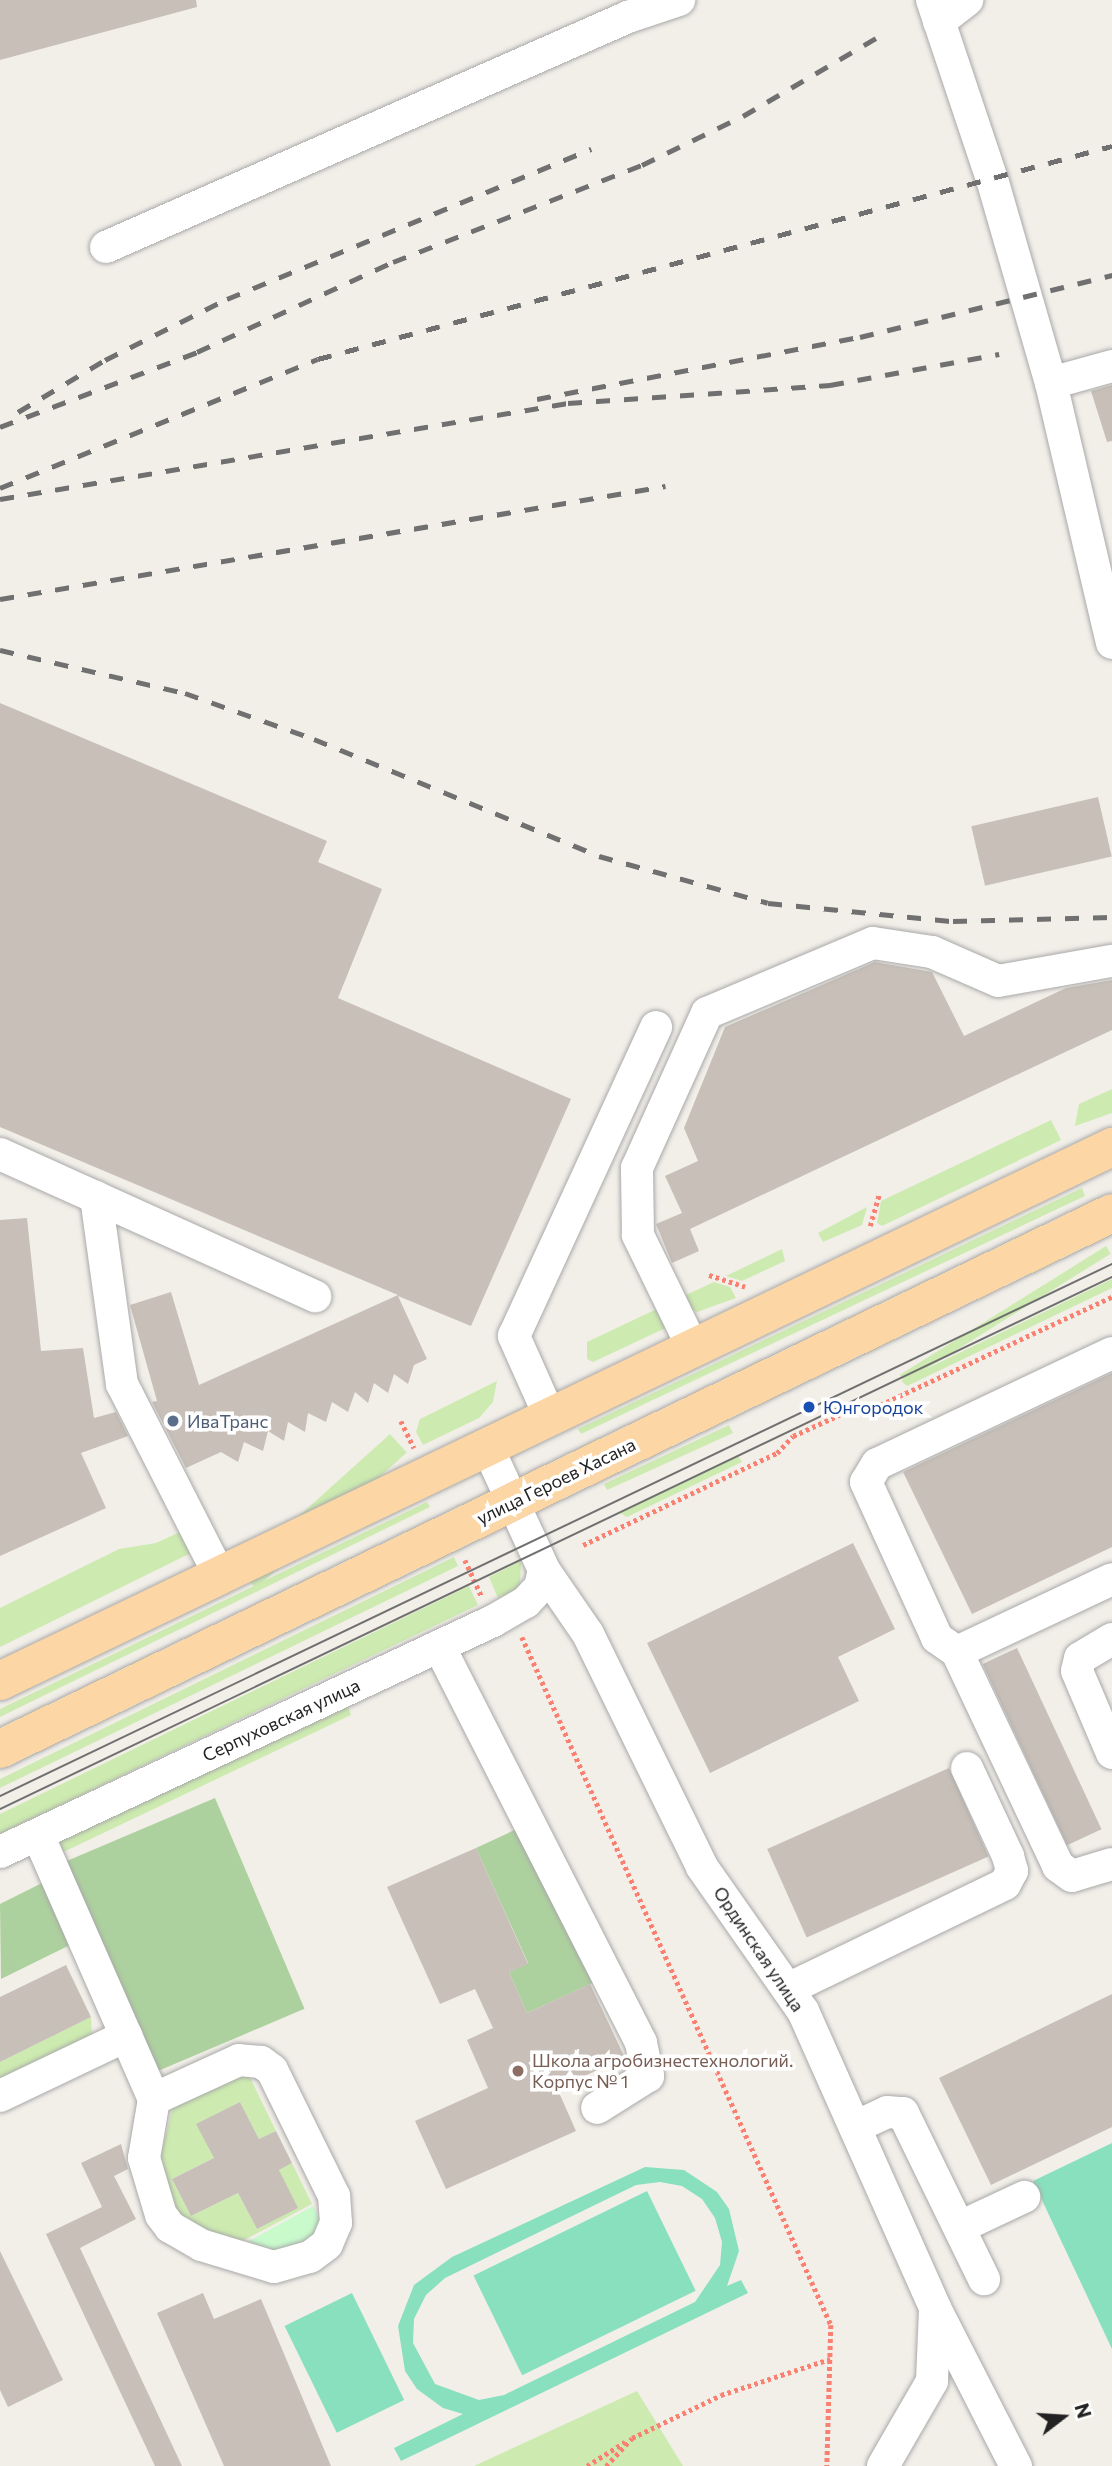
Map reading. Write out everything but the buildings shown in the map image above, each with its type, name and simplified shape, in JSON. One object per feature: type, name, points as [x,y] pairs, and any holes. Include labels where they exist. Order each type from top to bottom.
[{"type":"main road","points":[[0,1681],[1112,1147]]},
{"type":"main road","name":"улица Героев Хасана","points":[[0,1749],[1112,1213]]},
{"type":"street","points":[[106,247],[628,17],[680,0]]},
{"type":"street","points":[[967,0],[935,11],[992,179],[1051,383],[1112,643]]},
{"type":"street","points":[[1051,383],[1112,366]]},
{"type":"street","points":[[693,1348],[638,1235],[637,1168],[707,1013],[873,943],[932,952],[998,981],[1112,961]]},
{"type":"street","points":[[550,1417],[514,1336],[656,1027]]},
{"type":"street","points":[[0,1154],[315,1296]]},
{"type":"street","points":[[96,1197],[122,1384],[220,1576]]},
{"type":"street","points":[[1112,1353],[869,1470],[870,1497],[937,1638],[957,1652],[1058,1866],[1072,1876],[1112,1864]]},
{"type":"street","name":"Ординская улица","points":[[487,1446],[544,1570],[588,1634],[702,1867],[788,1989],[855,2127],[935,2308],[932,2381],[883,2466]]},
{"type":"street","name":"Серпуховская улица","points":[[0,1852],[439,1646],[526,1602],[540,1587],[544,1570]]},
{"type":"street","points":[[957,1652],[1112,1578]]},
{"type":"street","points":[[1112,1639],[1080,1658],[1077,1671],[1112,1753]]},
{"type":"street","points":[[439,1646],[641,2043],[648,2076],[597,2108]]},
{"type":"street","points":[[788,1989],[1006,1884],[1012,1871],[1008,1856],[967,1768]]},
{"type":"street","points":[[38,1835],[154,2099],[144,2158],[153,2199],[170,2227],[211,2249],[274,2267],[310,2258],[327,2244],[336,2223],[334,2196],[272,2070],[261,2062],[239,2060],[154,2099]]},
{"type":"street","points":[[0,2096],[126,2036]]},
{"type":"street","points":[[855,2127],[887,2112],[904,2113],[984,2279]]},
{"type":"street","points":[[960,2227],[1024,2196]]},
{"type":"street","points":[[935,2308],[1016,2466]]},
{"type":"path","points":[[583,1545],[777,1453],[804,1431],[850,1409],[880,1405],[1112,1297]]},
{"type":"path","points":[[401,1421],[414,1448]]},
{"type":"path","points":[[522,1637],[831,2325],[827,2466]]},
{"type":"path","points":[[587,2466],[632,2438],[721,2395],[830,2360]]},
{"type":"path","points":[[606,2466],[632,2438]]},
{"type":"green space","points":[[1112,1089],[1112,1113],[1075,1126],[1079,1104]]},
{"type":"green space","points":[[1051,1120],[1061,1140],[882,1226],[877,1223],[881,1201]]},
{"type":"green space","points":[[1082,1188],[1085,1196],[581,1434],[578,1429]]},
{"type":"green space","points":[[867,1207],[862,1225],[823,1242],[818,1233]]},
{"type":"green space","points":[[1106,1246],[1111,1254],[905,1382],[900,1375]]},
{"type":"green space","points":[[782,1249],[785,1261],[742,1281],[726,1276]]},
{"type":"green space","points":[[1112,1279],[1112,1288],[907,1386],[901,1381]]},
{"type":"green space","points":[[714,1282],[730,1287],[736,1298],[697,1312],[677,1299]]},
{"type":"green space","points":[[663,1306],[672,1325],[593,1362],[587,1359],[587,1342]]},
{"type":"green space","points":[[497,1381],[493,1402],[479,1418],[423,1445],[416,1432],[420,1419]]},
{"type":"green space","points":[[729,1425],[733,1433],[607,1490],[604,1484]]},
{"type":"green space","points":[[390,1434],[407,1453],[256,1588],[239,1570]]},
{"type":"green space","points":[[738,1455],[742,1462],[627,1517],[620,1513]]},
{"type":"green space","points":[[427,1502],[430,1507],[0,1717],[0,1709]]},
{"type":"green space","points":[[182,1531],[193,1552],[0,1647],[0,1608],[119,1549],[156,1543]]},
{"type":"green space","points":[[454,1557],[458,1566],[0,1788],[0,1779]]},
{"type":"green space","points":[[521,1561],[520,1588],[498,1598],[489,1577]]},
{"type":"green space","points":[[469,1586],[478,1605],[0,1834],[0,1814]]},
{"type":"green space","points":[[346,1701],[351,1715],[53,1857],[59,1841]]},
{"type":"green space","points":[[215,1798],[304,2009],[148,2075],[59,1864]]},
{"type":"green space","points":[[521,1827],[599,1980],[527,2013],[509,1972],[528,1963],[476,1848]]},
{"type":"green space","points":[[42,1883],[72,1944],[1,1979],[0,1904]]},
{"type":"green space","points":[[91,2017],[92,2035],[0,2081],[0,2062]]},
{"type":"green space","points":[[244,2065],[276,2131],[259,2139],[240,2102],[197,2124],[214,2158],[172,2179],[191,2216],[238,2193],[257,2229],[297,2208],[279,2170],[292,2163],[312,2204],[237,2244],[189,2226],[173,2210],[161,2154],[174,2103]]},
{"type":"green space","points":[[1112,2143],[1112,2349],[1033,2181]]},
{"type":"green space","points":[[645,2167],[684,2170],[717,2192],[729,2209],[739,2251],[727,2286],[741,2280],[748,2293],[401,2461],[394,2448],[463,2414],[443,2408],[417,2389],[405,2371],[398,2326],[414,2285],[452,2257]],"holes":[[[660,2182],[682,2186],[702,2199],[715,2218],[722,2242],[720,2265],[695,2302],[504,2395],[479,2400],[435,2384],[413,2343],[414,2319],[426,2295],[445,2278],[636,2185]]]},
{"type":"green space","points":[[647,2191],[696,2291],[522,2375],[474,2276]]},
{"type":"green space","points":[[313,2206],[324,2228],[293,2248],[274,2254],[240,2246]]},
{"type":"green space","points":[[352,2293],[404,2400],[337,2433],[285,2326]]},
{"type":"green space","points":[[637,2391],[683,2466],[474,2466]]},
{"type":"tram line","points":[[0,1796],[1112,1264]]},
{"type":"tram line","points":[[0,1809],[1112,1277]]},
{"type":"railway","points":[[0,427],[197,352],[393,262],[642,165],[743,116],[881,35]]},
{"type":"railway","points":[[0,488],[318,359],[1112,146]]},
{"type":"railway","points":[[18,412],[105,360],[227,299],[591,149]]},
{"type":"railway","points":[[537,399],[860,337],[1112,275]]},
{"type":"railway","points":[[0,499],[568,403],[830,385],[999,354]]},
{"type":"railway","points":[[0,599],[665,486]]},
{"type":"railway","points":[[0,650],[185,693],[314,739],[599,856],[768,903],[953,921],[1112,917]]},
{"type":"place","name":"Юнгородок","points":[[809,1407]]},
{"type":"place","name":"ИваТранс","points":[[173,1421]]},
{"type":"place","name":"Школа агробизнестехнологий. Корпус № 1","points":[[518,2071]]}]
